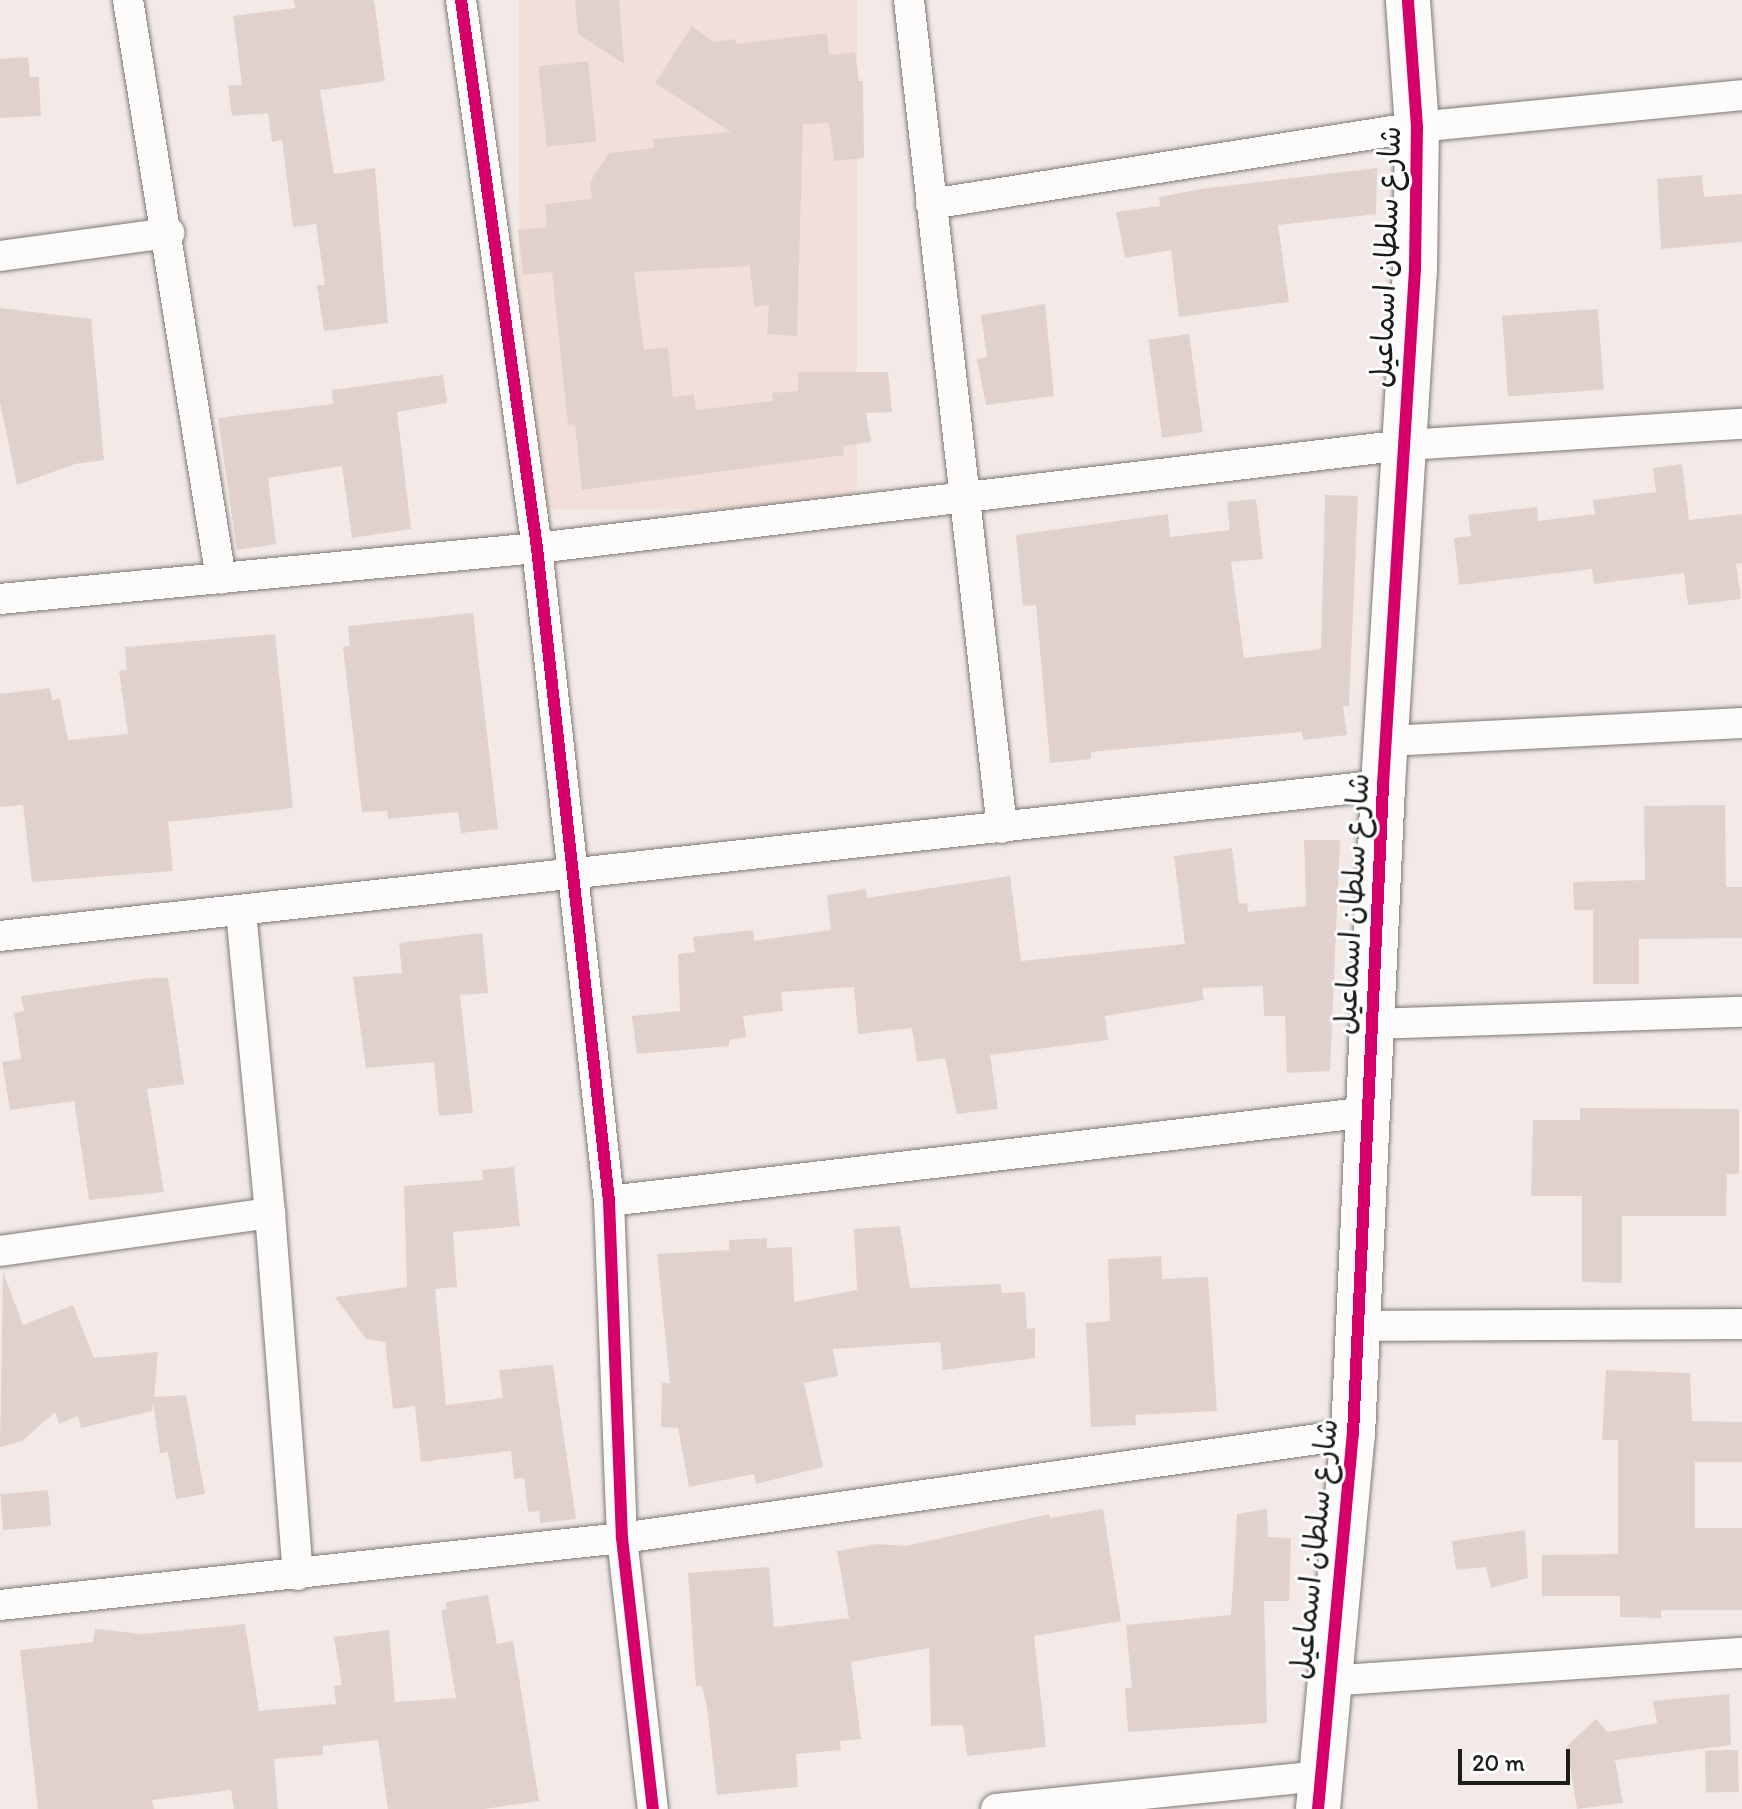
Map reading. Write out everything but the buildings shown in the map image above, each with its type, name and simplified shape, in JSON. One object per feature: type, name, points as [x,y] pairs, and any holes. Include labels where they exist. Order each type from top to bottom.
[{"type":"street","points":[[128,0],[169,233],[221,579]]},
{"type":"street","points":[[461,0],[537,548],[609,1201],[622,1538],[653,1809]]},
{"type":"street","points":[[909,0],[1002,828]]},
{"type":"street","name":"شارع سلطان اسماعيل","points":[[1319,1793],[1327,1681],[1353,1434],[1383,785],[1405,445],[1417,127],[1408,0]]},
{"type":"street","points":[[931,204],[1417,127],[1742,95]]},
{"type":"street","points":[[0,256],[169,233]]},
{"type":"street","points":[[0,599],[537,548],[1405,445],[1742,424]]},
{"type":"street","points":[[1387,741],[1742,723]]},
{"type":"street","points":[[0,936],[573,876],[1383,785]]},
{"type":"street","points":[[241,912],[270,1213],[298,1575]]},
{"type":"street","points":[[1371,1024],[1742,1012]]},
{"type":"street","points":[[609,1201],[1369,1112]]},
{"type":"street","points":[[0,1251],[270,1213]]},
{"type":"street","points":[[1358,1326],[1742,1324]]},
{"type":"street","points":[[0,1605],[622,1538],[1353,1434]]},
{"type":"street","points":[[1327,1681],[1742,1653]]},
{"type":"street","points":[[996,1809],[1319,1793]]},
{"type":"shaded area","points":[[519,0],[857,0],[857,509],[519,509]]},
{"type":"cycle path","points":[[461,0],[537,548],[609,1201],[622,1538],[653,1809]]},
{"type":"cycle path","points":[[1318,1809],[1353,1434],[1383,785],[1415,269],[1417,127],[1408,0]]}]
